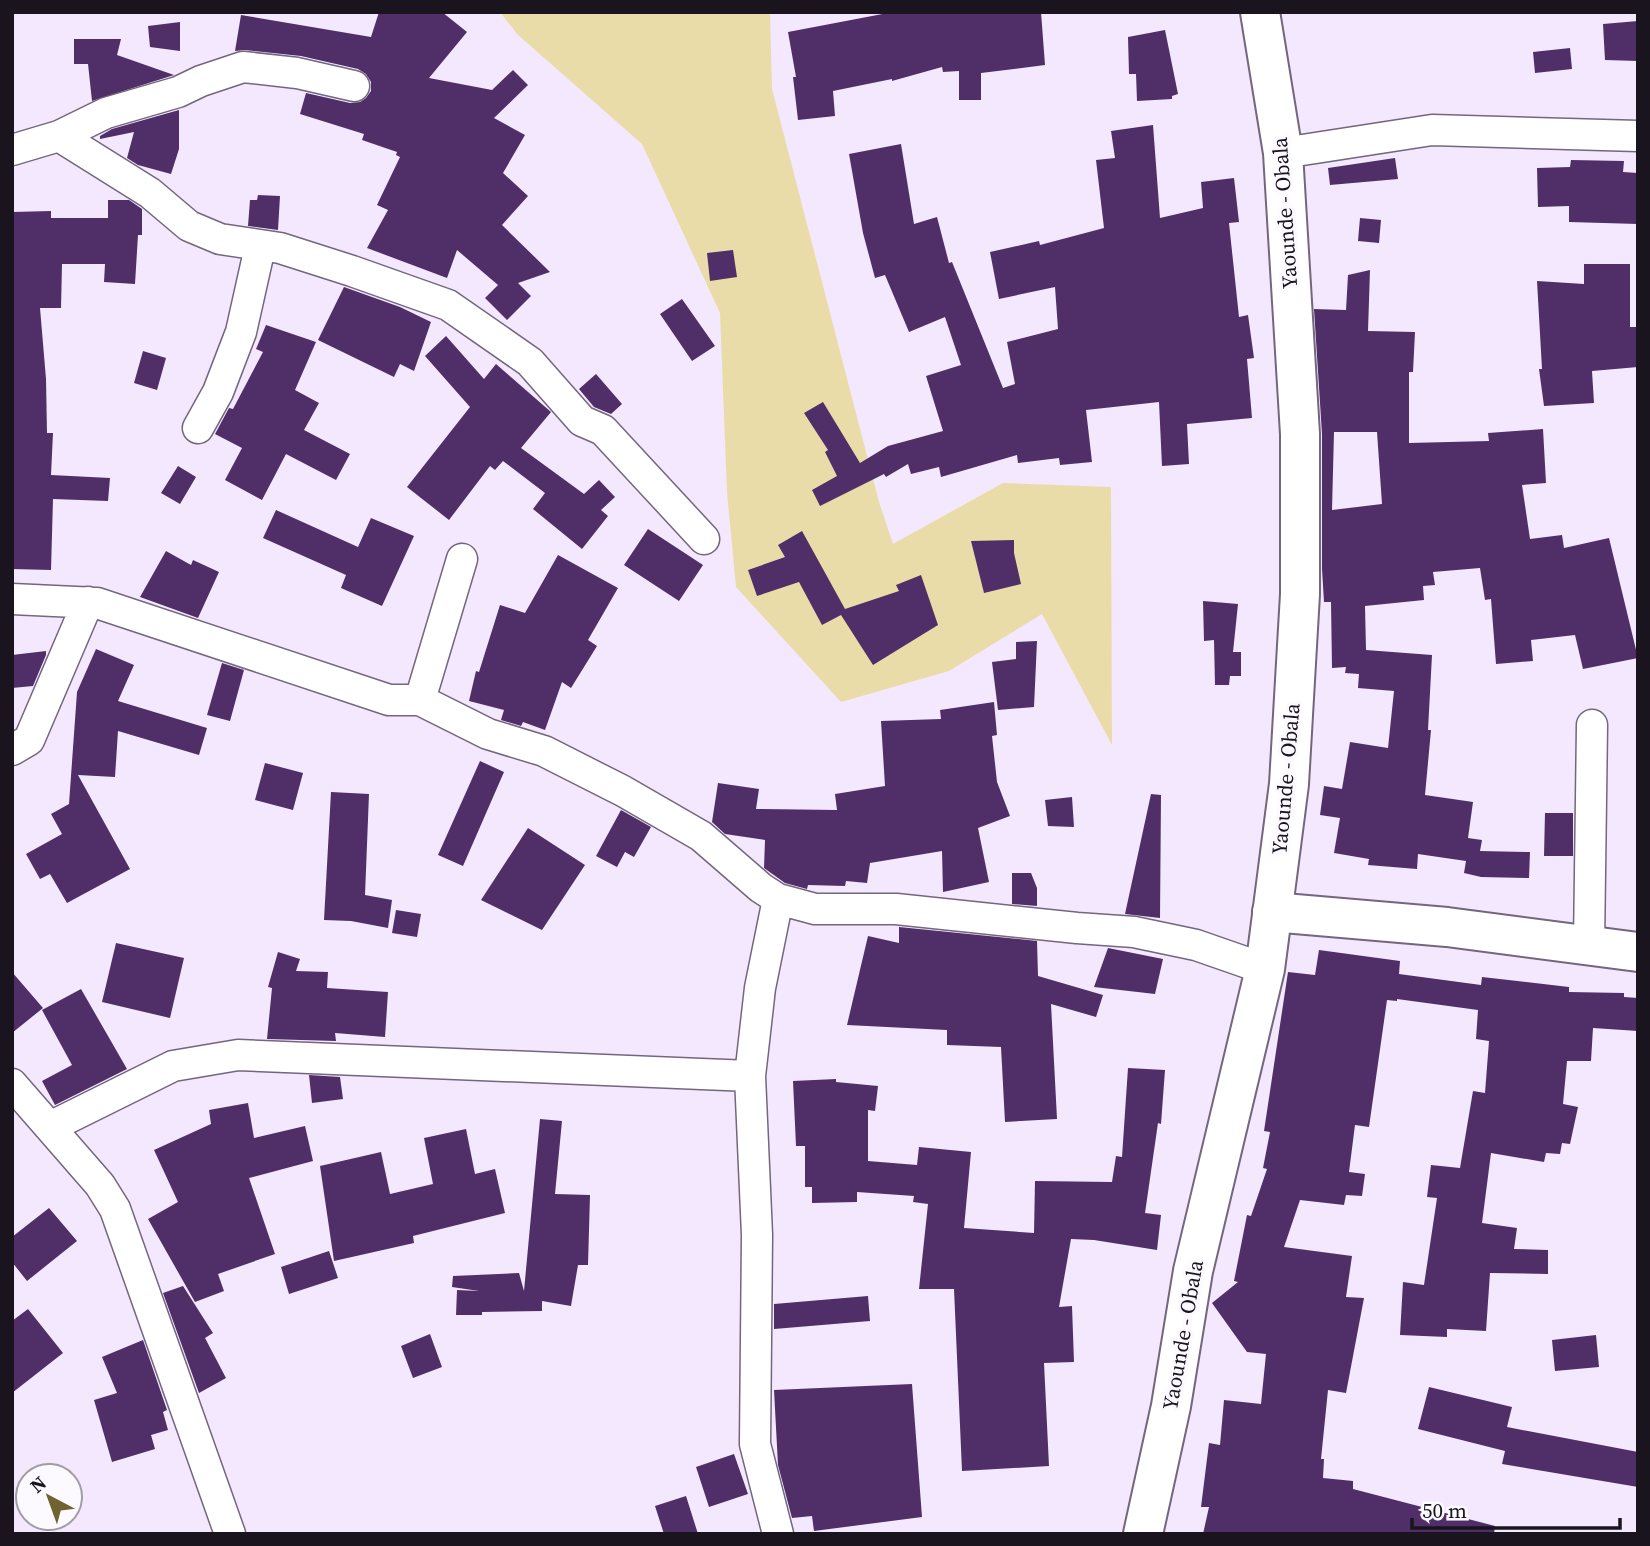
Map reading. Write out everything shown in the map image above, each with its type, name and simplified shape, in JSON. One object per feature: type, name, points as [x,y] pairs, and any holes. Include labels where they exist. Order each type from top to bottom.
[{"type":"main road","name":"Yaounde - Obala","points":[[1143,1534],[1171,1406],[1193,1271],[1265,969],[1289,785],[1300,594],[1300,433],[1283,153],[1260,12]]},
{"type":"main road","points":[[1272,912],[1447,927],[1638,952]]},
{"type":"street","points":[[12,150],[59,136],[106,113],[178,93],[201,80],[243,67],[297,73],[354,86]]},
{"type":"street","points":[[1283,153],[1432,130],[1638,136]]},
{"type":"street","points":[[59,136],[150,193],[189,226],[220,239],[292,252],[448,305],[530,362],[582,421],[603,430],[704,539]]},
{"type":"street","points":[[198,428],[219,392],[241,332],[260,247]]},
{"type":"street","points":[[420,700],[462,559]]},
{"type":"street","points":[[12,599],[88,602],[389,700],[420,700],[488,734],[544,751],[623,791],[701,836],[761,888],[778,899],[814,909],[896,909],[1133,932],[1196,945],[1265,969]]},
{"type":"street","points":[[12,750],[30,740],[88,602]]},
{"type":"street","points":[[1589,946],[1592,725]]},
{"type":"street","points":[[778,899],[760,988],[750,1076],[757,1235],[755,1444],[778,1534]]},
{"type":"street","points":[[50,1127],[173,1066],[238,1055],[750,1076]]},
{"type":"street","points":[[12,1084],[100,1185],[115,1209],[230,1534]]},
{"type":"shaded area","points":[[500,12],[770,12],[772,89],[879,502],[893,544],[1003,483],[1111,487],[1112,745],[1042,614],[949,671],[841,702],[736,587],[727,492],[720,313],[642,144],[517,34]]},
{"type":"building","points":[[379,12],[442,12],[467,32],[429,78],[492,90],[513,70],[528,85],[494,118],[525,135],[503,173],[528,196],[502,225],[550,272],[518,283],[531,296],[507,320],[485,298],[498,285],[457,250],[447,278],[367,248],[388,210],[377,205],[400,157],[396,155],[397,152],[362,140],[364,134],[300,114],[306,93],[350,103],[360,102],[371,91],[371,82],[366,74],[358,69],[301,56],[235,51],[241,15],[371,37]]},
{"type":"building","points":[[893,12],[1041,12],[1045,65],[981,73],[981,100],[959,100],[959,71],[943,72],[942,67],[892,81],[833,91],[835,116],[798,120],[793,77],[796,77],[788,32]]},
{"type":"building","points":[[1638,21],[1638,61],[1605,60],[1603,24]]},
{"type":"building","points":[[180,22],[180,51],[150,47],[148,26]]},
{"type":"building","points":[[1165,30],[1178,94],[1172,96],[1172,99],[1137,101],[1136,74],[1129,74],[1128,37]]},
{"type":"building","points":[[74,39],[121,39],[117,55],[174,75],[92,101],[88,64],[74,64]]},
{"type":"building","points":[[1570,48],[1572,69],[1535,73],[1533,52]]},
{"type":"building","points":[[179,110],[179,149],[171,174],[138,165],[127,158],[134,132],[100,139],[100,136],[112,129]]},
{"type":"building","points":[[1153,125],[1160,218],[1203,208],[1201,182],[1234,178],[1239,222],[1229,223],[1239,317],[1248,315],[1254,358],[1247,359],[1252,418],[1187,424],[1189,464],[1162,466],[1159,402],[1086,410],[1092,462],[1060,465],[1059,458],[1018,463],[1017,455],[941,477],[939,467],[911,474],[908,464],[886,477],[884,474],[820,506],[812,490],[837,476],[825,452],[828,450],[804,413],[823,402],[860,463],[888,446],[943,431],[926,376],[961,365],[945,317],[909,332],[885,275],[875,278],[863,233],[849,154],[901,144],[914,224],[937,217],[949,263],[952,262],[1003,388],[1015,384],[1007,342],[1058,329],[1055,287],[999,299],[990,252],[1039,241],[1040,245],[1104,228],[1096,160],[1115,158],[1111,131]]},
{"type":"building","points":[[1395,158],[1398,179],[1330,185],[1328,168]]},
{"type":"building","points":[[1571,160],[1624,161],[1623,172],[1638,173],[1638,224],[1569,222],[1569,206],[1538,207],[1537,168],[1570,167]]},
{"type":"building","points":[[258,195],[280,196],[278,230],[248,226],[250,200],[257,200]]},
{"type":"building","points":[[108,200],[129,200],[142,209],[142,235],[138,235],[135,284],[104,282],[105,264],[62,264],[61,308],[40,308],[47,433],[53,433],[51,475],[110,478],[108,501],[53,499],[51,570],[12,569],[12,212],[51,211],[51,218],[108,218]]},
{"type":"building","points":[[1360,218],[1381,220],[1379,243],[1358,241]]},
{"type":"building","points":[[733,250],[737,277],[710,281],[707,253]]},
{"type":"building","points":[[1584,264],[1630,264],[1630,327],[1636,327],[1638,367],[1592,371],[1594,403],[1544,406],[1539,369],[1542,369],[1537,281],[1584,284]]},
{"type":"building","points":[[1370,270],[1368,331],[1415,332],[1413,372],[1409,372],[1409,443],[1489,441],[1488,433],[1543,429],[1546,483],[1522,485],[1530,539],[1562,535],[1564,548],[1609,538],[1638,658],[1583,669],[1575,635],[1531,640],[1533,661],[1496,664],[1491,599],[1485,600],[1480,568],[1433,572],[1435,585],[1423,586],[1424,600],[1365,606],[1366,650],[1432,655],[1428,730],[1431,730],[1425,795],[1473,802],[1468,838],[1482,840],[1480,851],[1530,852],[1529,878],[1481,877],[1464,873],[1466,861],[1418,854],[1417,869],[1368,865],[1369,859],[1334,853],[1340,818],[1320,815],[1324,786],[1342,789],[1350,742],[1388,748],[1394,691],[1358,688],[1359,674],[1345,673],[1346,667],[1332,668],[1331,602],[1324,602],[1322,434],[1314,309],[1346,310],[1348,275]],"holes":[[[1334,432],[1377,432],[1382,504],[1332,510]]]},
{"type":"building","points":[[344,287],[400,307],[431,322],[414,371],[400,364],[394,377],[318,340]]},
{"type":"building","points":[[682,299],[715,346],[692,361],[660,314]]},
{"type":"building","points":[[266,325],[316,342],[295,390],[319,403],[304,430],[350,454],[336,480],[286,454],[262,500],[225,480],[242,448],[215,434],[229,408],[233,409],[263,352],[256,349]]},
{"type":"building","points":[[446,336],[484,379],[496,364],[551,412],[521,448],[584,494],[599,480],[615,497],[601,510],[608,516],[582,549],[533,509],[545,493],[503,461],[495,470],[490,466],[449,520],[407,487],[470,407],[425,356]]},
{"type":"building","points":[[143,351],[166,358],[157,390],[134,383]]},
{"type":"building","points":[[596,374],[622,404],[611,414],[594,407],[579,389]]},
{"type":"building","points":[[178,466],[196,477],[180,504],[161,493]]},
{"type":"building","points":[[276,510],[358,547],[371,518],[414,536],[382,606],[341,588],[346,575],[263,538]]},
{"type":"building","points":[[648,529],[703,565],[679,601],[624,565]]},
{"type":"building","points":[[802,531],[845,609],[899,591],[896,585],[921,575],[938,625],[873,665],[841,615],[822,625],[799,582],[757,596],[748,570],[785,557],[778,545]]},
{"type":"building","points":[[1014,540],[1021,584],[984,593],[971,541]]},
{"type":"building","points":[[166,551],[191,565],[193,560],[219,572],[198,618],[140,597]]},
{"type":"building","points":[[558,555],[618,588],[588,640],[597,646],[571,688],[562,682],[545,730],[523,722],[521,726],[501,720],[504,710],[469,701],[476,671],[479,672],[500,605],[525,613]]},
{"type":"building","points":[[1203,601],[1238,604],[1233,652],[1241,652],[1241,676],[1230,676],[1229,685],[1215,685],[1214,640],[1204,641]]},
{"type":"building","points":[[1037,641],[1034,707],[998,710],[992,662],[1016,659],[1016,642]]},
{"type":"building","points":[[96,649],[134,665],[118,701],[207,728],[199,755],[118,731],[115,777],[78,775],[130,869],[67,903],[50,874],[40,879],[26,854],[62,834],[51,814],[69,804],[77,692]]},
{"type":"building","points":[[46,651],[33,686],[12,688],[12,655]]},
{"type":"building","points":[[222,663],[244,670],[230,721],[207,715]]},
{"type":"building","points":[[994,702],[997,735],[992,736],[997,782],[1010,816],[978,828],[989,882],[943,892],[942,851],[870,863],[867,883],[846,881],[845,886],[808,885],[807,889],[785,883],[764,868],[765,840],[725,834],[712,822],[718,783],[759,789],[756,809],[837,810],[835,794],[885,786],[881,721],[941,719],[940,710]]},
{"type":"building","points":[[480,761],[504,772],[463,866],[438,855]]},
{"type":"building","points":[[265,763],[303,773],[293,810],[255,800]]},
{"type":"building","points":[[331,792],[369,794],[365,895],[392,900],[388,928],[351,921],[324,920]]},
{"type":"building","points":[[1151,794],[1161,795],[1160,918],[1125,914]]},
{"type":"building","points":[[1072,797],[1074,827],[1048,826],[1045,800]]},
{"type":"building","points":[[621,810],[651,827],[634,857],[625,852],[617,867],[596,856]]},
{"type":"building","points":[[1545,813],[1573,813],[1573,856],[1544,856]]},
{"type":"building","points":[[528,828],[585,865],[542,930],[481,900]]},
{"type":"building","points":[[1012,873],[1031,873],[1037,888],[1037,906],[1012,904]]},
{"type":"building","points":[[396,910],[421,914],[417,937],[392,933]]},
{"type":"building","points":[[899,927],[1037,941],[1038,976],[1103,995],[1096,1017],[1051,1004],[1057,1119],[1005,1122],[1001,1047],[947,1045],[947,1030],[847,1025],[868,936],[899,943]]},
{"type":"building","points":[[116,943],[184,958],[170,1018],[102,1002]]},
{"type":"building","points":[[1108,948],[1163,959],[1155,994],[1094,987]]},
{"type":"building","points":[[1319,950],[1400,961],[1399,974],[1481,985],[1482,977],[1569,987],[1569,992],[1624,993],[1624,997],[1638,998],[1638,1031],[1593,1028],[1591,1061],[1567,1061],[1563,1104],[1578,1107],[1570,1144],[1562,1143],[1560,1154],[1546,1153],[1544,1162],[1491,1153],[1482,1223],[1517,1228],[1514,1249],[1548,1250],[1548,1274],[1490,1273],[1486,1331],[1447,1329],[1447,1337],[1400,1335],[1403,1282],[1424,1285],[1437,1198],[1427,1197],[1431,1165],[1460,1168],[1473,1091],[1485,1093],[1489,1041],[1476,1039],[1478,1010],[1387,1000],[1369,1127],[1355,1125],[1349,1172],[1365,1174],[1362,1196],[1346,1195],[1344,1205],[1300,1200],[1284,1247],[1352,1256],[1346,1297],[1364,1298],[1346,1393],[1328,1390],[1321,1459],[1324,1459],[1323,1478],[1353,1481],[1353,1489],[1495,1526],[1494,1534],[1203,1534],[1209,1507],[1201,1507],[1209,1443],[1220,1445],[1224,1400],[1261,1404],[1266,1354],[1247,1352],[1212,1303],[1238,1282],[1234,1281],[1247,1215],[1251,1216],[1267,1169],[1263,1168],[1270,1132],[1264,1131],[1288,972],[1315,975]]},
{"type":"building","points":[[278,952],[300,959],[296,971],[328,972],[327,988],[388,992],[385,1037],[335,1033],[336,1041],[267,1039],[272,988],[268,987]]},
{"type":"building","points":[[12,972],[43,1008],[12,1033]]},
{"type":"building","points":[[81,989],[127,1069],[55,1105],[42,1081],[72,1065],[42,1010]]},
{"type":"building","points":[[1128,1068],[1165,1070],[1161,1124],[1158,1123],[1145,1213],[1161,1215],[1157,1250],[1071,1239],[1059,1307],[1072,1306],[1074,1362],[1044,1363],[1049,1466],[962,1471],[954,1289],[919,1289],[928,1204],[913,1202],[914,1196],[857,1192],[857,1202],[812,1203],[812,1187],[805,1187],[805,1146],[796,1146],[793,1081],[836,1079],[836,1082],[878,1086],[875,1111],[868,1110],[868,1161],[917,1165],[919,1147],[971,1152],[964,1228],[1034,1233],[1035,1181],[1112,1182],[1116,1156],[1122,1157]]},
{"type":"building","points":[[309,1075],[340,1077],[343,1099],[312,1103]]},
{"type":"building","points":[[248,1103],[254,1138],[305,1126],[313,1161],[249,1178],[275,1254],[218,1274],[224,1291],[195,1302],[148,1219],[178,1202],[154,1150],[211,1124],[209,1110]]},
{"type":"building","points":[[540,1119],[562,1121],[555,1194],[590,1195],[588,1265],[578,1265],[571,1306],[542,1301],[542,1311],[456,1315],[457,1290],[479,1291],[452,1287],[453,1276],[519,1273],[524,1291]]},
{"type":"building","points":[[466,1129],[475,1174],[495,1169],[505,1213],[413,1236],[414,1243],[334,1261],[320,1166],[381,1152],[390,1194],[433,1184],[424,1138]]},
{"type":"building","points":[[49,1208],[77,1241],[27,1281],[12,1262],[12,1237]]},
{"type":"building","points":[[329,1251],[338,1278],[289,1294],[281,1267]]},
{"type":"building","points":[[183,1286],[213,1333],[205,1338],[226,1378],[199,1393],[163,1293]]},
{"type":"building","points":[[868,1296],[870,1321],[774,1329],[774,1304]]},
{"type":"building","points":[[28,1309],[63,1353],[12,1393],[12,1321]]},
{"type":"building","points":[[430,1334],[442,1367],[413,1378],[401,1346]]},
{"type":"building","points":[[1596,1335],[1599,1367],[1555,1371],[1552,1340]]},
{"type":"building","points":[[143,1340],[167,1410],[163,1412],[168,1430],[151,1435],[155,1449],[112,1462],[94,1400],[117,1393],[102,1357]]},
{"type":"building","points":[[912,1384],[922,1517],[814,1531],[812,1516],[792,1518],[778,1465],[774,1390]]},
{"type":"building","points":[[1429,1387],[1512,1407],[1507,1427],[1638,1452],[1638,1487],[1502,1464],[1505,1451],[1418,1429]]},
{"type":"building","points":[[734,1454],[748,1494],[709,1507],[696,1467]]},
{"type":"building","points":[[686,1496],[698,1534],[664,1534],[655,1506]]}]
